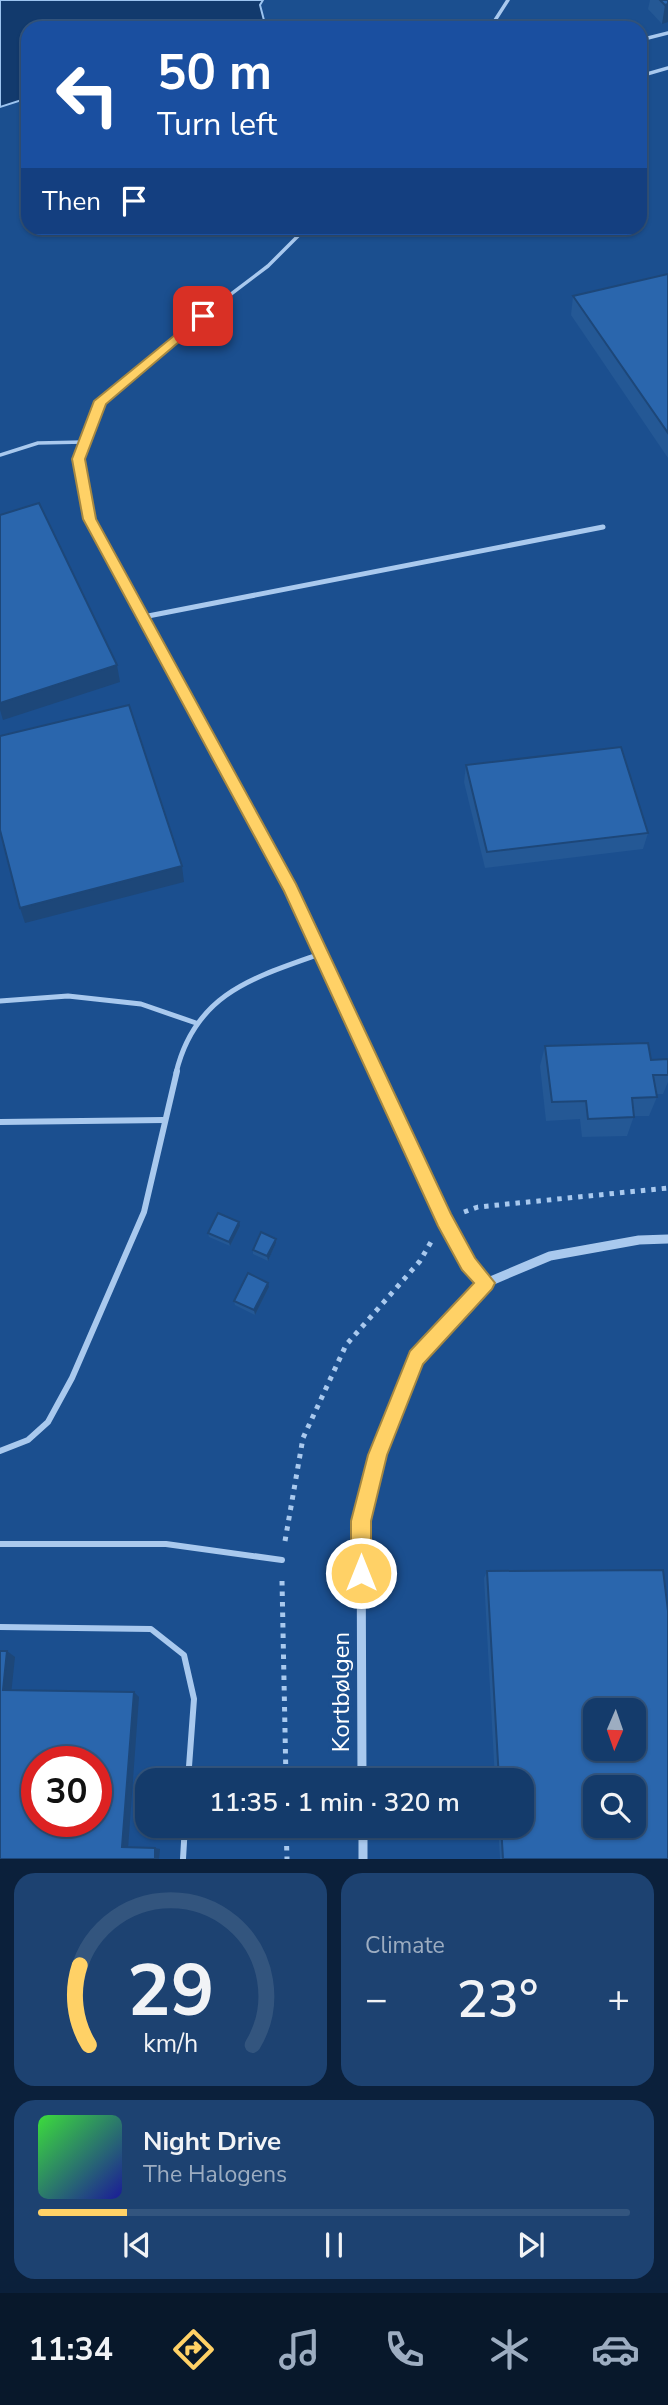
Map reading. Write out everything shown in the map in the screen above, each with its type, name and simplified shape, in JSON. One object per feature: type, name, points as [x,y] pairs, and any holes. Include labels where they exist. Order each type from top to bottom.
[{"type":"street","name":"Kortbølgen","points":[[362,1768],[361,1521],[378,1455],[416,1358],[486,1283],[550,1256],[639,1240],[668,1239]]},
{"type":"street","points":[[363,1838],[363,1859]]},
{"type":"lane","points":[[494,21],[508,0]]},
{"type":"lane","points":[[647,38],[668,33]]},
{"type":"lane","points":[[647,74],[668,68]]},
{"type":"lane","points":[[299,235],[268,266],[181,332],[100,401],[78,459],[89,519],[290,888],[444,1220],[468,1264],[486,1283]]},
{"type":"lane","points":[[0,455],[38,443],[84,442]]},
{"type":"lane","points":[[143,617],[603,527]]},
{"type":"lane","points":[[0,1451],[28,1440],[48,1422],[72,1378],[144,1212],[179,1062],[197,1023],[223,995],[246,982],[320,954]]},
{"type":"lane","points":[[0,1001],[68,996],[141,1004],[197,1023]]},
{"type":"lane","points":[[0,1122],[164,1120]]},
{"type":"lane","points":[[0,1544],[166,1544],[282,1560]]},
{"type":"lane","points":[[0,1627],[151,1629],[184,1655],[194,1699],[189,1768]]},
{"type":"lane","points":[[183,1859],[184,1838]]},
{"type":"path","points":[[286,1838],[287,1859]]},
{"type":"water","points":[[0,0],[263,0],[260,5],[264,21],[21,21],[21,100],[0,107]]},
{"type":"building","points":[[668,274],[668,433],[573,296]]},
{"type":"building","points":[[39,503],[117,665],[0,703],[0,515]]},
{"type":"building","points":[[129,705],[182,866],[20,908],[0,830],[0,736]]},
{"type":"building","points":[[621,747],[648,833],[487,852],[466,765]]},
{"type":"building","points":[[648,1043],[651,1060],[668,1059],[668,1075],[653,1075],[657,1097],[632,1098],[634,1117],[588,1119],[586,1101],[552,1102],[545,1046]]},
{"type":"building","points":[[218,1213],[239,1222],[229,1242],[208,1233]]},
{"type":"building","points":[[261,1232],[276,1239],[267,1256],[253,1250]]},
{"type":"building","points":[[248,1273],[268,1283],[254,1310],[234,1301]]},
{"type":"building","points":[[663,1570],[668,1611],[668,1859],[503,1859],[502,1838],[534,1838],[534,1768],[498,1768],[487,1571]]},
{"type":"building","points":[[0,1651],[7,1651],[3,1690],[134,1692],[122,1847],[155,1848],[155,1859],[0,1859]]},
{"type":"route","points":[[203,316],[100,401],[78,459],[89,519],[290,888],[444,1220],[468,1264],[486,1283],[416,1358],[378,1455],[361,1521],[361,1573]]}]
